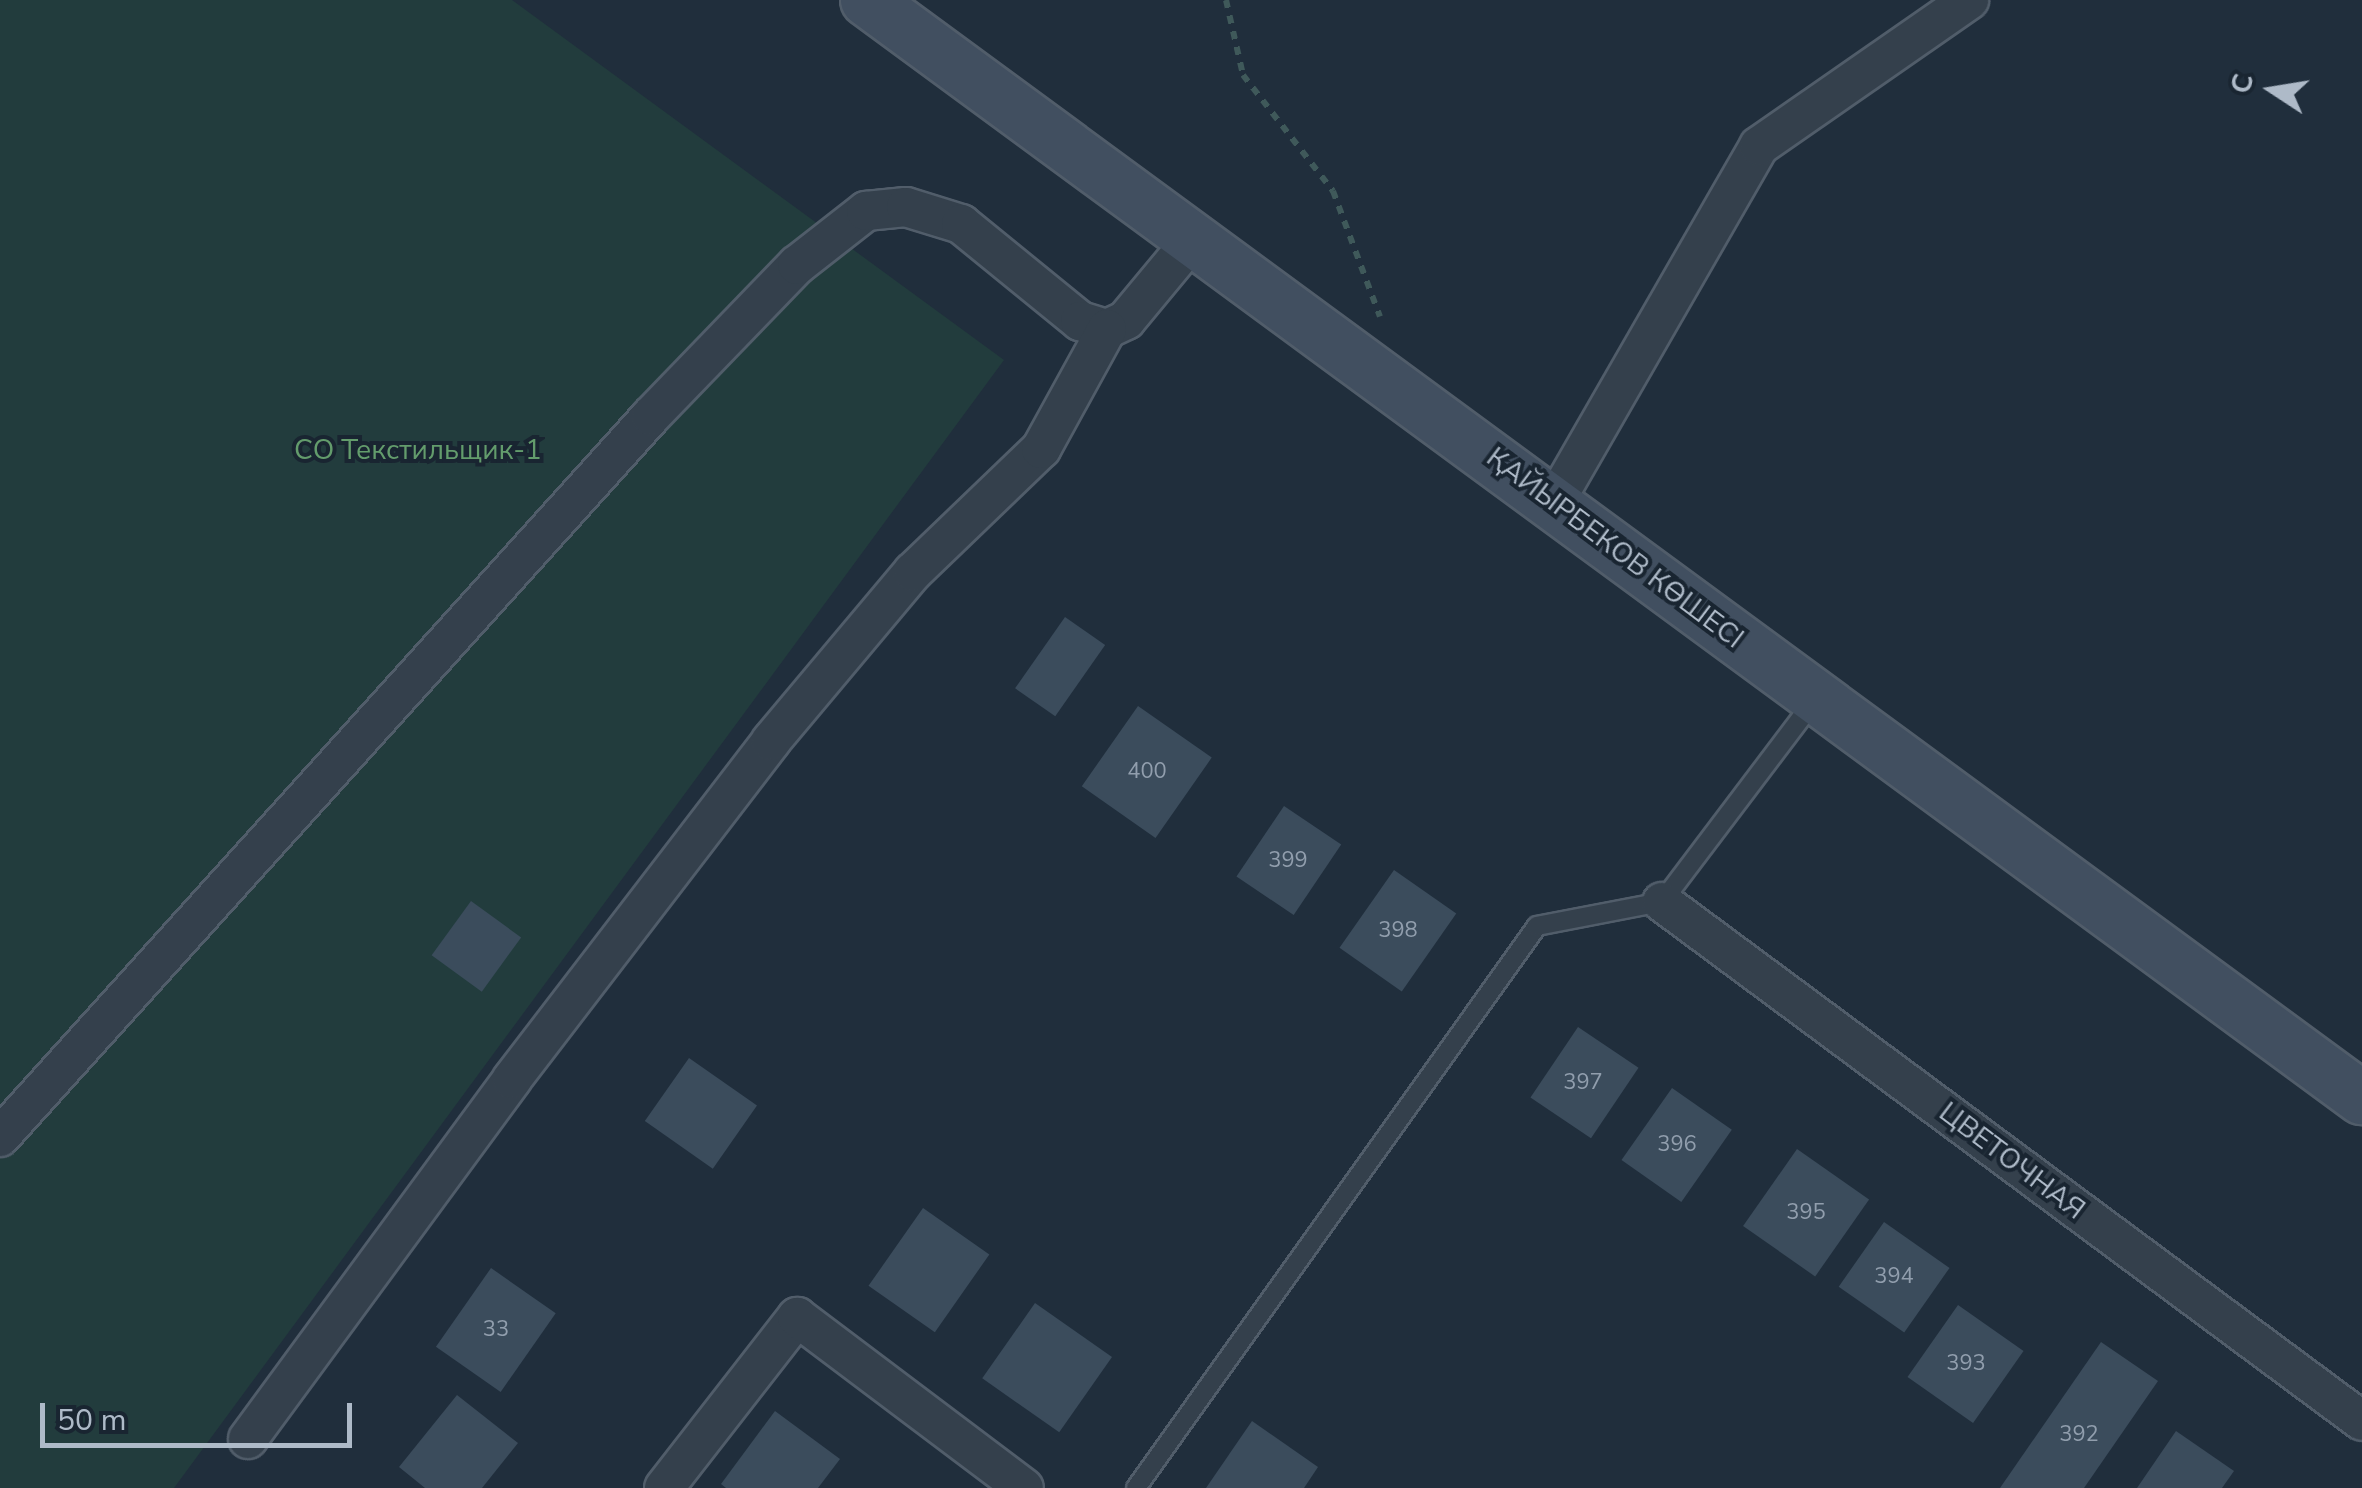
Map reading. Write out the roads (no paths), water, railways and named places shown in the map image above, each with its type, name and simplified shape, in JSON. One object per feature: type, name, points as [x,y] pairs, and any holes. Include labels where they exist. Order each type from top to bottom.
[{"type":"main road","name":"ҚАЙЫРБЕКОВ КӨШЕСІ","points":[[867,0],[1555,500],[1815,700],[2362,1098]]},
{"type":"street","points":[[1555,500],[1759,146],[1969,0]]},
{"type":"street","points":[[0,1136],[651,416],[797,265],[866,211],[906,207],[960,224],[1080,322],[1107,329]]},
{"type":"street","points":[[248,1439],[512,1078],[772,742],[913,572],[1041,449],[1107,329],[1126,320],[1194,238]]},
{"type":"street","name":"ЦВЕТОЧНАЯ","points":[[1662,902],[2362,1420]]},
{"type":"street","points":[[664,1488],[797,1317],[1024,1488]]},
{"type":"lane","points":[[1136,1488],[1537,926],[1662,902],[1815,700]]},
{"type":"park label","name":"СО Текстильщик-1","points":[[418,450]]}]
